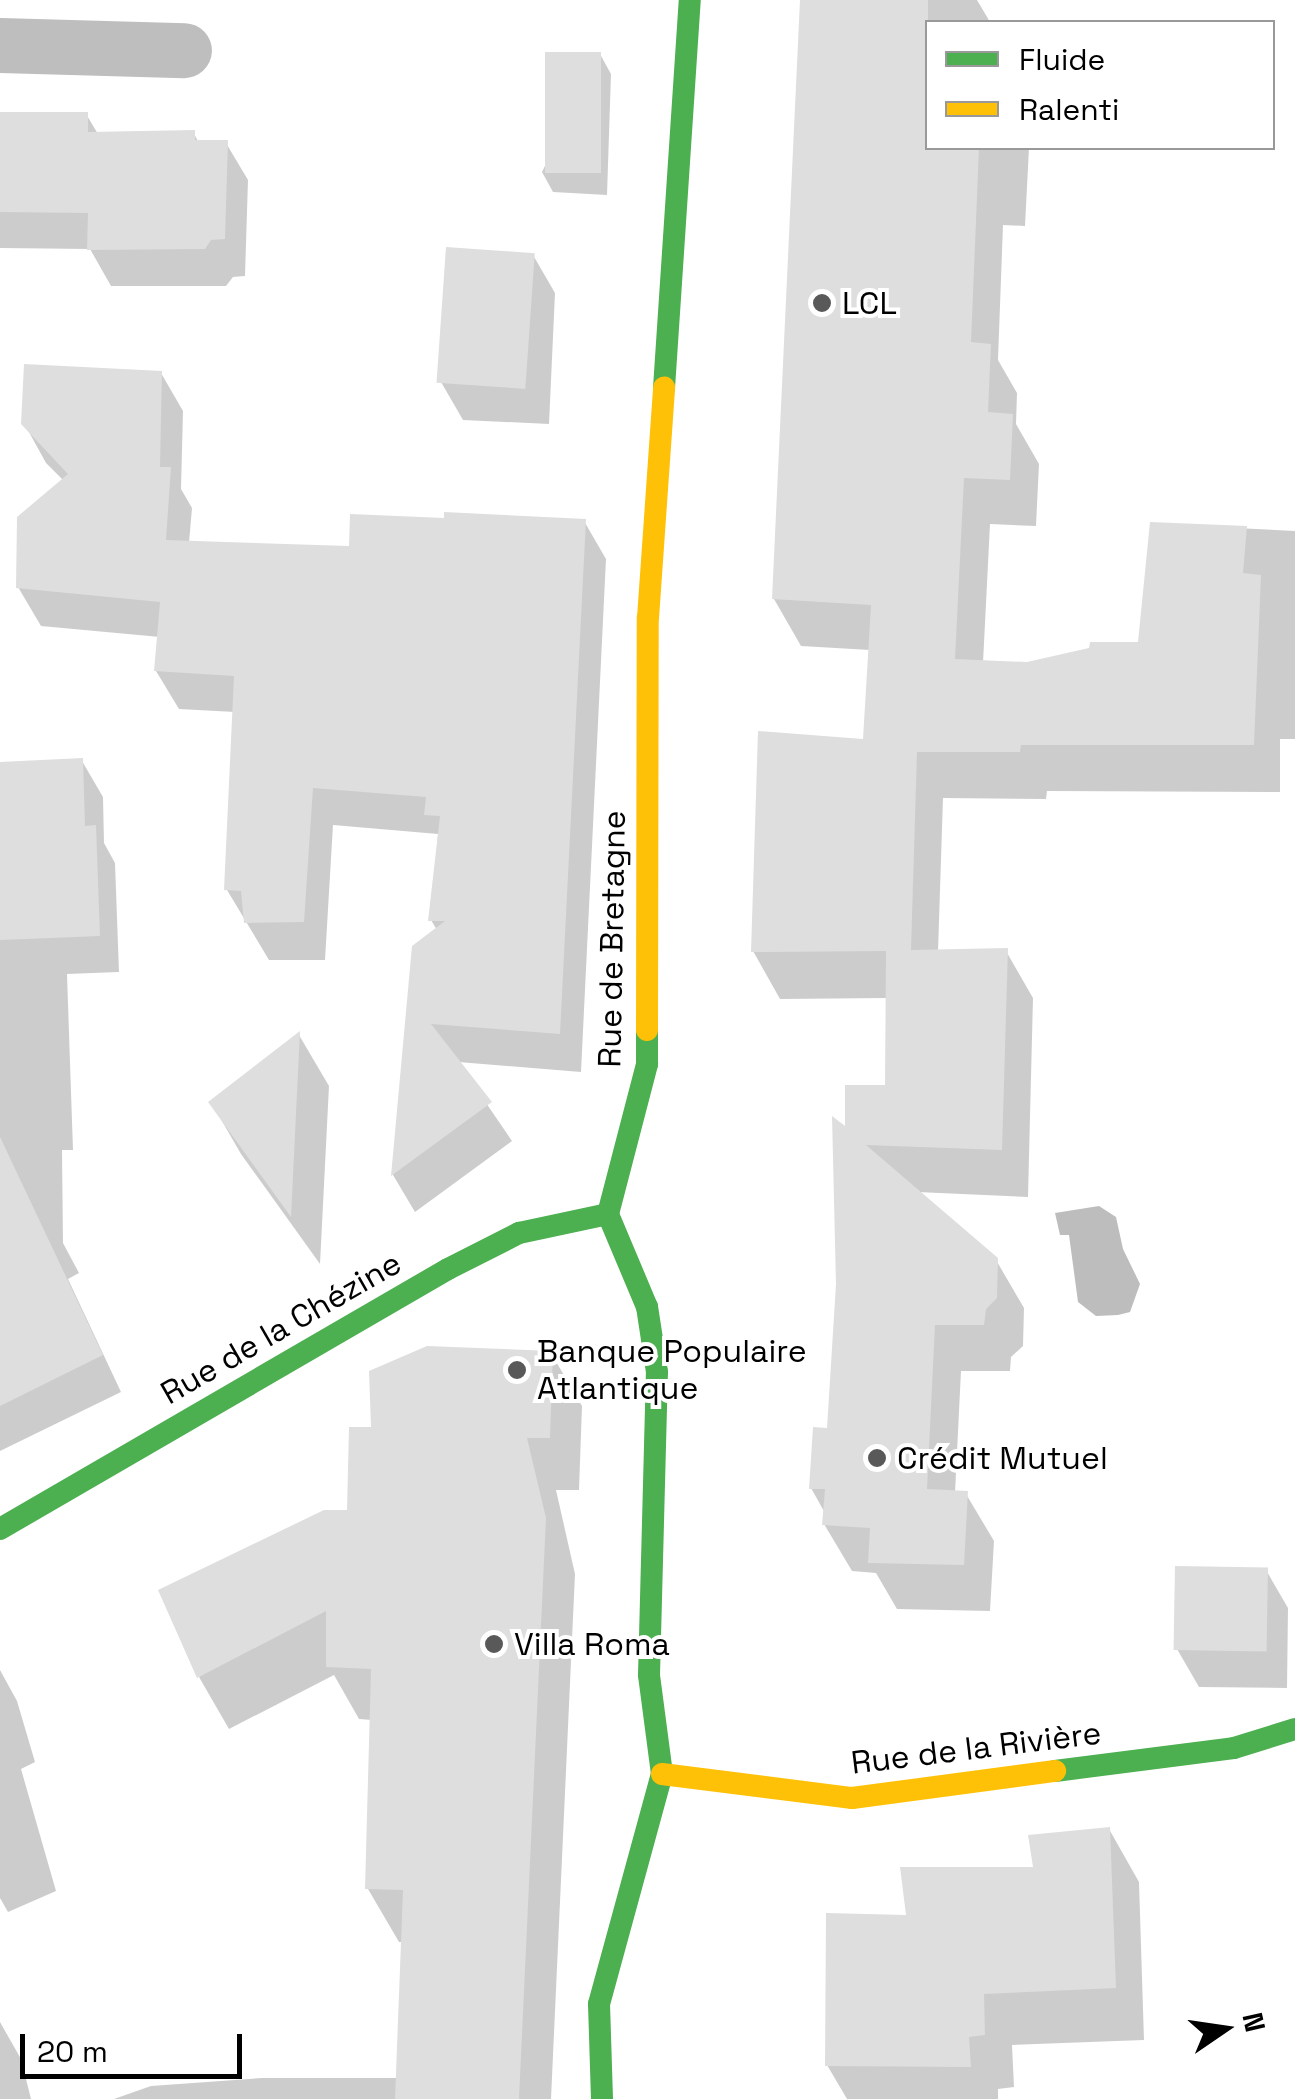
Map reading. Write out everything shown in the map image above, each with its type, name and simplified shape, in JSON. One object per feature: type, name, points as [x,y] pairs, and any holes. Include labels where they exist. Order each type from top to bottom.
[{"type":"main road","name":"Rue de Bretagne","points":[[608,1214],[647,1064],[648,618],[690,0]]},
{"type":"main road","name":"Rue de la Chézine","points":[[0,1529],[448,1269],[520,1233],[608,1214]]},
{"type":"main road","points":[[602,2099],[600,2004],[662,1774],[650,1676],[657,1372],[647,1306],[608,1214]]},
{"type":"main road","name":"Rue de la Rivière","points":[[662,1774],[852,1798],[1234,1748],[1295,1729]]},
{"type":"street","points":[[0,45],[184,50]]},
{"type":"shaded area","points":[[1099,1206],[1116,1217],[1123,1249],[1140,1284],[1130,1312],[1118,1315],[1096,1316],[1078,1302],[1069,1235],[1060,1235],[1055,1213]]},
{"type":"building","points":[[800,0],[928,0],[925,150],[979,150],[971,342],[991,344],[988,412],[1013,414],[1010,480],[964,478],[955,659],[1027,662],[1089,648],[1090,642],[1138,642],[1150,522],[1247,526],[1243,573],[1261,575],[1254,745],[1021,745],[1020,752],[917,752],[911,950],[1008,948],[1002,1150],[866,1145],[998,1258],[997,1298],[986,1309],[984,1325],[935,1325],[927,1489],[968,1491],[964,1565],[868,1563],[870,1528],[822,1525],[825,1489],[809,1489],[813,1427],[827,1428],[836,1284],[832,1116],[845,1126],[845,1085],[885,1085],[886,951],[751,952],[758,731],[863,739],[871,605],[772,599]]},
{"type":"building","points":[[545,52],[601,52],[601,173],[545,173]]},
{"type":"building","points":[[0,112],[88,112],[88,132],[195,130],[195,140],[228,140],[225,239],[211,240],[205,249],[87,250],[88,213],[0,212]]},
{"type":"building","points":[[446,247],[535,253],[525,389],[437,383]]},
{"type":"building","points":[[24,364],[162,371],[160,467],[171,467],[166,540],[349,546],[350,514],[444,518],[444,512],[586,519],[560,1034],[431,1024],[492,1102],[391,1176],[412,946],[445,921],[428,921],[440,816],[424,815],[426,797],[313,788],[304,922],[244,923],[241,891],[224,890],[234,676],[154,671],[160,602],[16,588],[17,517],[68,474],[21,424]]},
{"type":"building","points":[[83,758],[85,826],[96,825],[100,936],[0,940],[0,762]]},
{"type":"building","points":[[300,1031],[291,1217],[208,1102]]},
{"type":"building","points":[[0,1137],[103,1355],[0,1406]]},
{"type":"building","points":[[427,1346],[553,1351],[550,1438],[527,1438],[546,1518],[519,2099],[395,2099],[403,1890],[365,1889],[371,1669],[326,1667],[326,1611],[197,1678],[158,1590],[324,1510],[347,1510],[349,1427],[371,1427],[369,1371]]},
{"type":"building","points":[[1175,1566],[1268,1568],[1267,1652],[1174,1650]]},
{"type":"building","points":[[1110,1827],[1116,1988],[984,1994],[985,2035],[969,2037],[971,2067],[825,2066],[826,1913],[906,1915],[900,1867],[1033,1867],[1028,1835]]},
{"type":"traffic: fast","points":[[664,388],[690,0]]},
{"type":"traffic: fast","points":[[602,2099],[599,2004],[662,1774],[649,1675],[657,1372],[647,1307],[608,1214],[647,1064],[647,1030]]},
{"type":"traffic: fast","points":[[0,1529],[448,1269],[519,1233],[608,1214]]},
{"type":"traffic: fast","points":[[1055,1771],[1234,1748],[1295,1729]]},
{"type":"traffic: slow","points":[[647,1030],[648,618],[664,388]]},
{"type":"traffic: slow","points":[[662,1774],[852,1798],[1055,1771]]},
{"type":"place","name":"LCL","points":[[822,303]]},
{"type":"place","name":"Banque Populaire Atlantique","points":[[517,1370]]},
{"type":"place","name":"Crédit Mutuel","points":[[877,1458]]},
{"type":"place","name":"Villa Roma","points":[[494,1644]]}]
